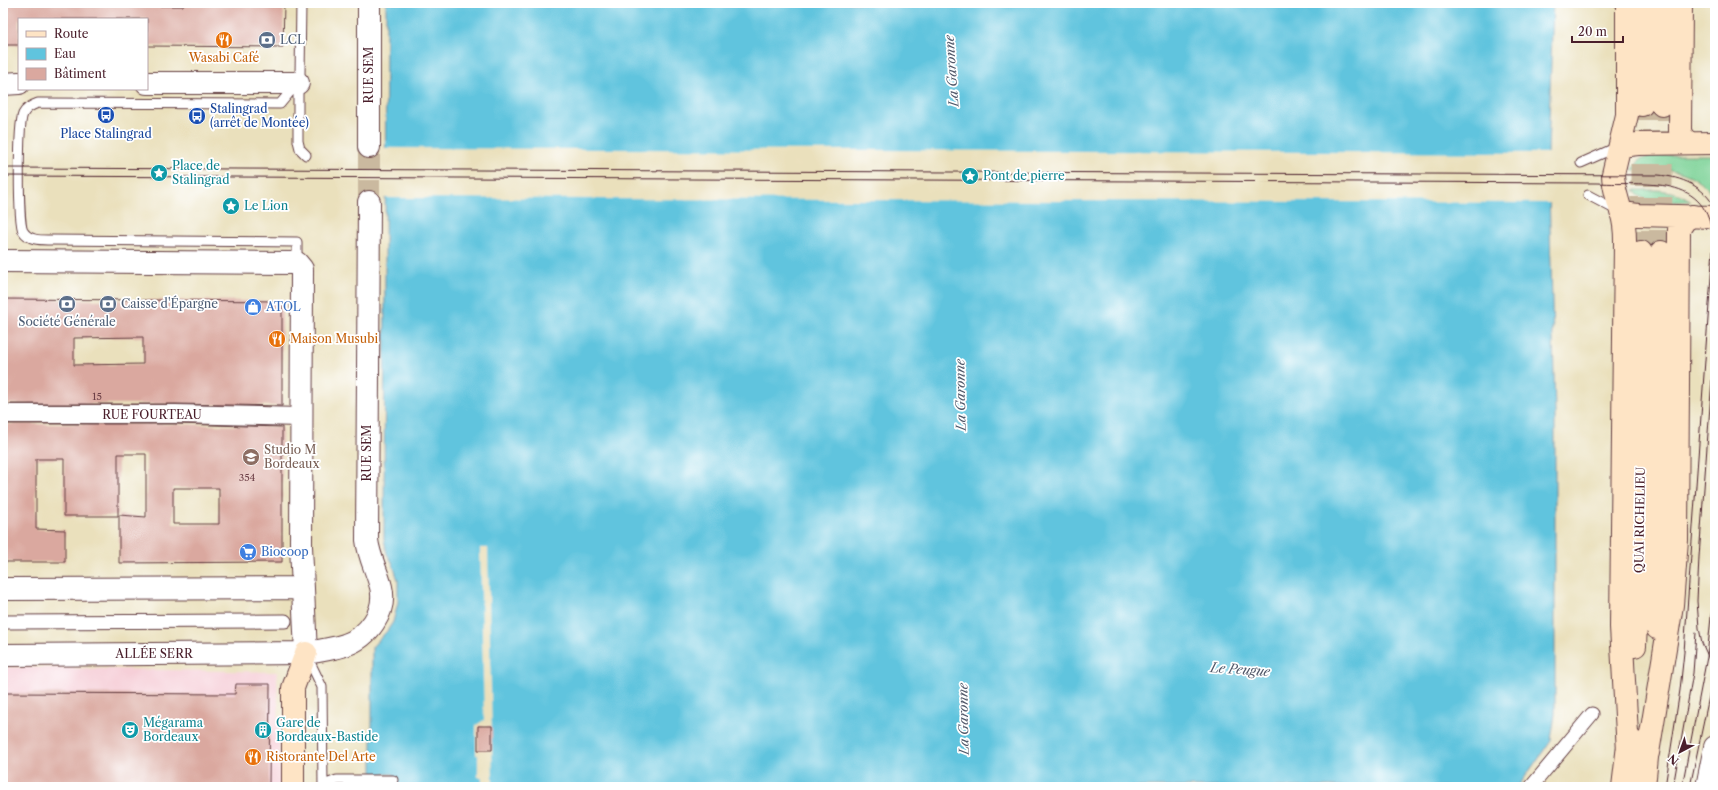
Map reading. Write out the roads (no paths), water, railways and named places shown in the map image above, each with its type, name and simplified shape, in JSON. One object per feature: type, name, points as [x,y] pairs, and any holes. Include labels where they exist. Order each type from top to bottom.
[{"type":"main road","points":[[1627,3],[1627,115],[1613,174],[1613,184],[1622,213],[1625,241],[1621,627],[1638,752]]},
{"type":"main road","points":[[1643,3],[1652,105],[1662,3]]},
{"type":"main road","points":[[1681,3],[1680,131],[1683,138],[1690,143]]},
{"type":"main road","points":[[1620,146],[1638,144],[1715,143]]},
{"type":"main road","points":[[1622,213],[1638,215],[1715,217]]},
{"type":"main road","points":[[1638,752],[1672,605],[1676,547],[1679,229],[1685,220],[1693,216]]},
{"type":"main road","name":"QUAI RICHELIEU","points":[[1623,787],[1638,752],[1657,629],[1659,504],[1651,252]]},
{"type":"main road","points":[[306,654],[317,786]]},
{"type":"main road","points":[[293,787],[293,688],[306,654]]},
{"type":"main road","name":"QUAI RICHELIEU","points":[[1638,752],[1644,787]]},
{"type":"street","name":"RUE SEM","points":[[369,3],[369,147]]},
{"type":"street","points":[[3,84],[18,83]]},
{"type":"street","points":[[148,83],[298,83]]},
{"type":"street","name":"RUE SEM","points":[[306,654],[352,642],[371,626],[381,608],[381,588],[368,553],[367,540],[368,202]]},
{"type":"street","points":[[3,261],[297,263],[302,268],[301,546],[306,654]]},
{"type":"street","name":"RUE FOURTEAU","points":[[3,414],[175,414],[301,417]]},
{"type":"street","points":[[3,589],[303,588]]},
{"type":"street","points":[[3,622],[285,621]]},
{"type":"street","name":"ALLÉE SERR","points":[[3,655],[306,654]]},
{"type":"street","points":[[1531,787],[1592,714]]},
{"type":"street","points":[[1707,787],[1715,747]]},
{"type":"lane","points":[[301,3],[300,75],[298,83],[298,141],[300,149],[306,156]]},
{"type":"lane","points":[[297,263],[298,242],[51,240],[32,238],[26,235],[21,224],[20,131],[21,122],[26,109],[38,103],[280,104],[298,83]]},
{"type":"lane","points":[[1581,163],[1620,146]]},
{"type":"lane","points":[[1588,195],[1609,208],[1622,213]]},
{"type":"lane","points":[[317,786],[337,780],[393,780]]},
{"type":"water","points":[[386,3],[1553,3],[1548,153],[1555,411],[1555,714],[1551,740],[1518,787],[393,787],[394,774],[372,774],[372,647],[393,622],[398,602],[398,580],[392,562],[387,554],[384,539]]},
{"type":"tunnel","points":[[1641,252],[1642,105]]},
{"type":"tunnel","points":[[1661,252],[1662,105]]},
{"type":"tunnel","points":[[369,147],[369,202]]},
{"type":"tram line","points":[[3,168],[1658,175],[1675,178],[1698,188],[1705,194],[1715,208]]},
{"type":"tram line","points":[[3,176],[1597,183],[1658,185],[1676,188],[1691,195],[1703,207],[1710,224],[1713,249],[1684,652],[1680,690],[1665,787]]},
{"type":"tram line","points":[[1715,337],[1697,601],[1699,628],[1702,643],[1715,672]]},
{"type":"tram line","points":[[1682,787],[1707,657],[1715,577]]},
{"type":"tram line","points":[[1673,787],[1693,673],[1696,633]]},
{"type":"tram line","points":[[1690,787],[1711,687],[1715,657]]},
{"type":"place","name":"Wasabi Café","points":[[224,40]]},
{"type":"place","name":"LCL","points":[[267,40]]},
{"type":"place","name":"Place Stalingrad","points":[[106,115]]},
{"type":"place","name":"Stalingrad (arrêt de Montée)","points":[[197,116]]},
{"type":"place","name":"Place de Stalingrad","points":[[159,173]]},
{"type":"place","name":"Pont de pierre","points":[[970,176]]},
{"type":"place","name":"Le Lion","points":[[231,206]]},
{"type":"place","name":"Société Générale","points":[[67,304]]},
{"type":"place","name":"Caisse d'Épargne","points":[[108,304]]},
{"type":"place","name":"ATOL","points":[[253,307]]},
{"type":"place","name":"Maison Musubi","points":[[277,339]]},
{"type":"place","name":"Studio M Bordeaux","points":[[251,457]]},
{"type":"place","name":"Biocoop","points":[[248,552]]},
{"type":"place","name":"Mégarama Bordeaux","points":[[130,730]]},
{"type":"place","name":"Gare de Bordeaux-Bastide","points":[[263,730]]},
{"type":"place","name":"Ristorante Del Arte","points":[[253,757]]},
{"type":"water label","name":"La Garonne","points":[[951,71]]},
{"type":"water label","name":"La Garonne","points":[[960,395]]},
{"type":"water label","name":"Le Peugue","points":[[1240,669]]},
{"type":"water label","name":"La Garonne","points":[[963,719]]}]
